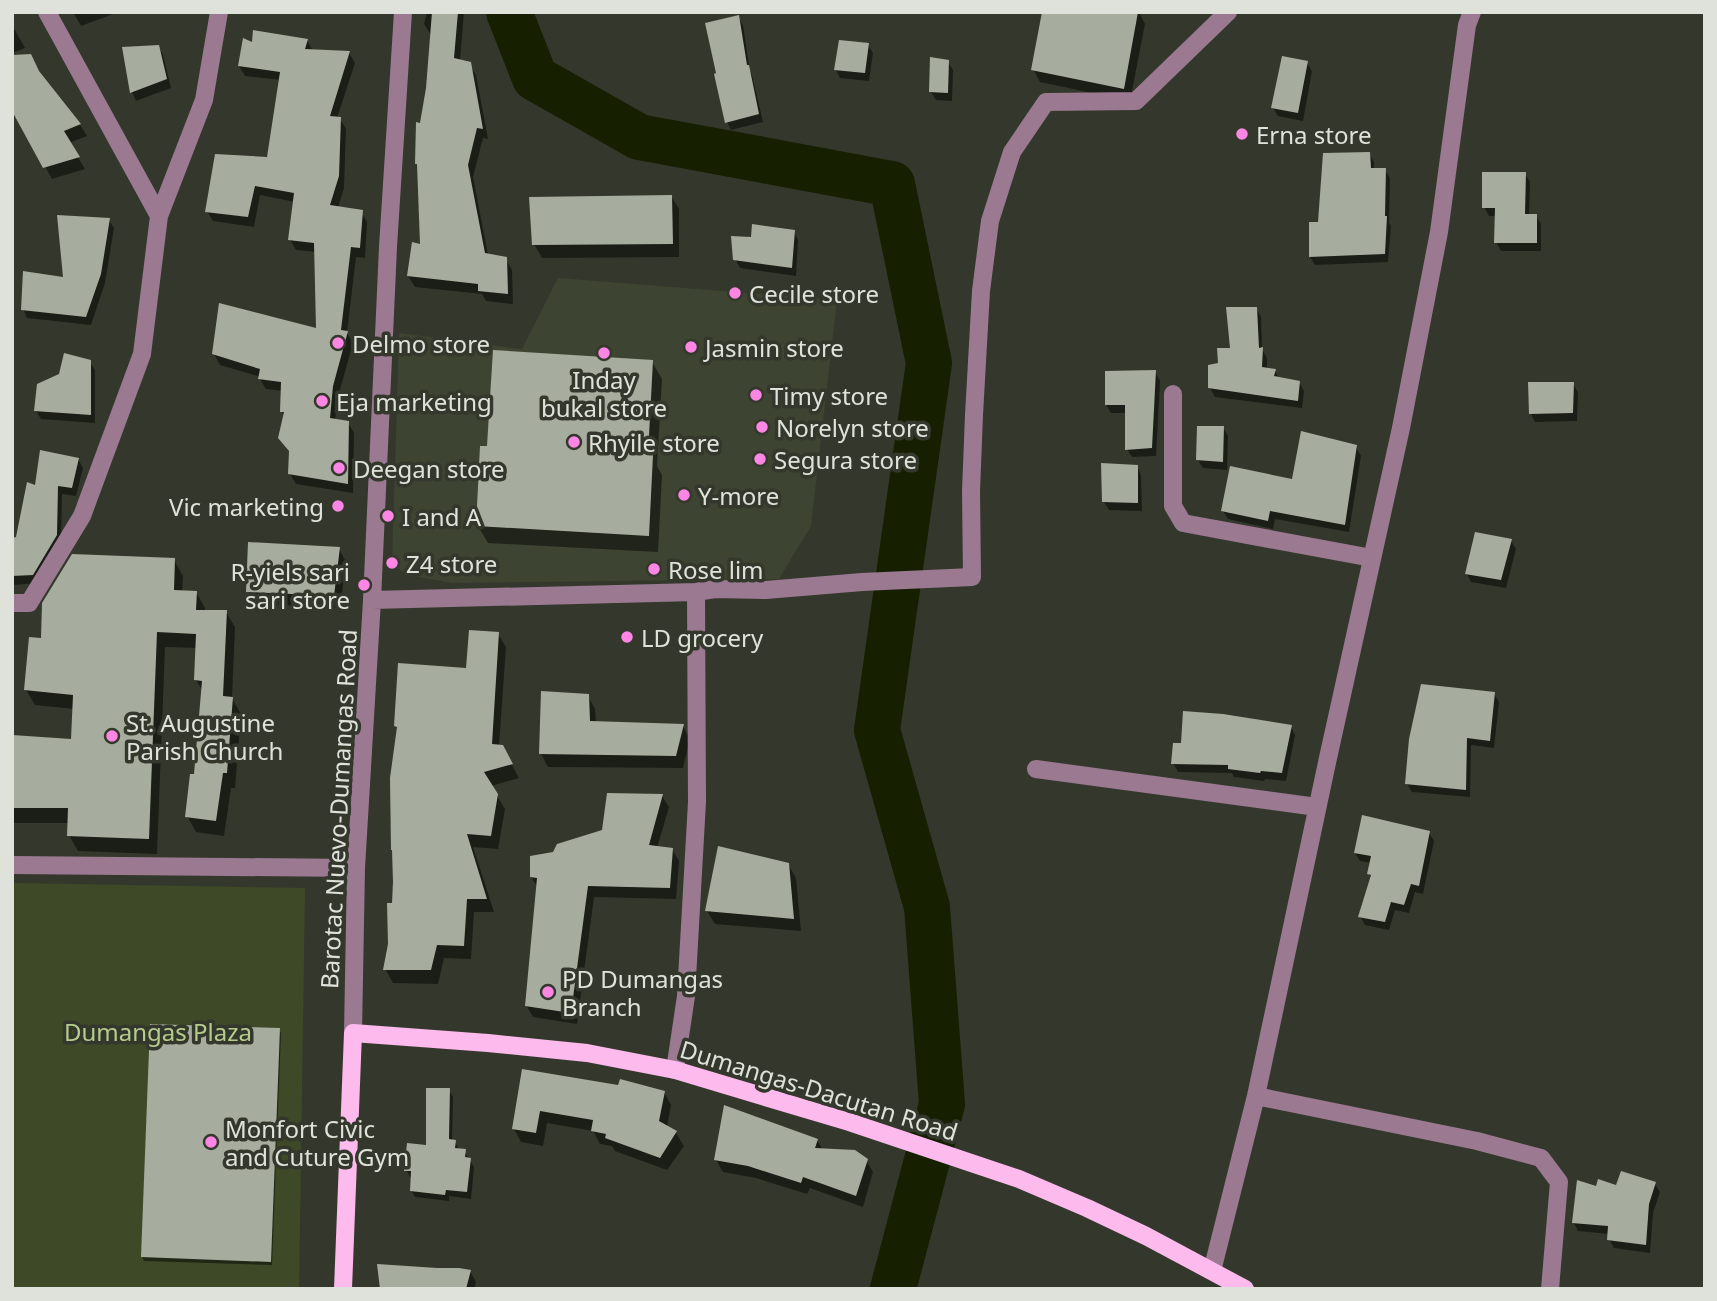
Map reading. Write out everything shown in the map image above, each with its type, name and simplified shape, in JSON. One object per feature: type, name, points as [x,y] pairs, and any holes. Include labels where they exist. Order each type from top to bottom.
[{"type":"main road","name":"Dumangas-Dacutan Road","points":[[353,1033],[587,1053],[675,1070],[849,1122],[1019,1179],[1146,1236],[1245,1289]]},
{"type":"main road","name":"Barotac Nuevo-Dumangas Road","points":[[342,1289],[353,1033]]},
{"type":"street","points":[[47,12],[159,216]]},
{"type":"street","points":[[12,603],[29,603],[82,516],[142,354],[159,216],[204,100],[219,12]]},
{"type":"street","name":"Barotac Nuevo-Dumangas Road","points":[[353,1033],[356,868],[403,12]]},
{"type":"street","points":[[372,600],[696,592],[715,589],[766,590],[972,577],[971,491],[981,290],[990,221],[1012,152],[1046,102],[1136,101],[1228,12]]},
{"type":"street","points":[[1212,1271],[1256,1096],[1401,428],[1438,232],[1466,25],[1472,12]]},
{"type":"street","points":[[1173,394],[1173,506],[1184,523],[1372,558]]},
{"type":"street","points":[[675,1070],[686,996],[697,802],[696,592]]},
{"type":"street","points":[[1035,769],[1317,807]]},
{"type":"street","points":[[12,865],[356,868]]},
{"type":"street","points":[[1256,1096],[1477,1141],[1541,1158],[1559,1182],[1550,1289]]},
{"type":"shaded area","points":[[558,278],[837,300],[811,526],[779,579],[452,583],[407,575],[392,563],[399,333],[522,349]]},
{"type":"green space","name":"Dumangas Plaza","points":[[12,883],[305,888],[299,1289],[12,1289]]},
{"type":"building","points":[[432,12],[458,12],[454,58],[471,62],[483,129],[477,128],[468,165],[485,253],[507,257],[508,294],[478,291],[478,284],[407,276],[412,242],[420,244],[415,164],[416,122],[420,123],[426,88]]},
{"type":"building","points":[[1042,12],[1138,12],[1124,89],[1031,70]]},
{"type":"building","points":[[739,15],[759,114],[725,123],[705,23]]},
{"type":"building","points":[[253,30],[308,39],[305,49],[350,51],[330,116],[341,117],[339,176],[330,205],[363,210],[360,248],[351,247],[341,330],[348,331],[333,386],[330,418],[349,421],[348,484],[288,474],[289,451],[278,438],[284,412],[280,412],[281,382],[258,379],[260,369],[212,354],[219,303],[316,328],[314,243],[288,240],[294,193],[255,186],[248,217],[205,212],[215,154],[267,157],[280,72],[238,66],[243,38],[252,42]]},
{"type":"building","points":[[839,40],[869,43],[865,73],[834,70]]},
{"type":"building","points":[[159,45],[167,79],[130,93],[122,47]]},
{"type":"building","points":[[31,54],[39,71],[81,124],[64,131],[80,157],[43,168],[12,111],[12,55]]},
{"type":"building","points":[[1282,56],[1308,61],[1298,113],[1271,108]]},
{"type":"building","points":[[930,57],[949,60],[948,93],[929,92]]},
{"type":"building","points":[[1370,152],[1371,168],[1386,168],[1385,254],[1309,257],[1309,222],[1318,222],[1323,153]]},
{"type":"building","points":[[1482,172],[1526,172],[1525,214],[1537,214],[1537,243],[1494,243],[1495,208],[1482,208]]},
{"type":"building","points":[[672,195],[673,244],[532,245],[529,197]]},
{"type":"building","points":[[57,215],[110,218],[101,274],[86,317],[21,310],[23,271],[63,277]]},
{"type":"building","points":[[752,224],[795,230],[792,268],[733,260],[731,236],[751,237]]},
{"type":"building","points":[[1226,307],[1257,307],[1259,348],[1263,347],[1262,367],[1276,369],[1274,376],[1300,381],[1298,401],[1208,388],[1208,365],[1218,363],[1217,348],[1230,348]]},
{"type":"building","points":[[493,350],[653,360],[648,455],[653,455],[649,536],[476,526],[480,446],[487,446]]},
{"type":"building","points":[[64,353],[91,360],[91,415],[34,411],[37,384],[59,374]]},
{"type":"building","points":[[1156,370],[1152,448],[1125,450],[1125,405],[1105,405],[1105,371]]},
{"type":"building","points":[[1528,382],[1574,382],[1573,413],[1529,414]]},
{"type":"building","points":[[1197,426],[1224,426],[1223,462],[1196,460]]},
{"type":"building","points":[[1301,431],[1357,445],[1345,525],[1270,511],[1268,521],[1221,511],[1230,466],[1292,479]]},
{"type":"building","points":[[40,450],[79,458],[72,488],[58,486],[57,535],[33,575],[12,576],[12,538],[16,537],[27,482],[35,485]]},
{"type":"building","points":[[1101,463],[1138,465],[1138,503],[1102,502]]},
{"type":"building","points":[[1475,532],[1512,539],[1501,580],[1465,574]]},
{"type":"building","points":[[248,542],[340,547],[334,596],[246,592]]},
{"type":"building","name":"St. Augustine Parish Church","points":[[72,554],[175,558],[174,590],[197,591],[196,610],[227,610],[223,696],[233,697],[227,773],[223,773],[216,821],[185,817],[190,774],[194,774],[202,681],[194,680],[196,634],[157,632],[149,839],[67,836],[68,808],[12,808],[12,735],[71,739],[73,695],[24,690],[29,637],[41,638],[42,603]]},
{"type":"building","points":[[469,630],[499,632],[492,744],[503,745],[513,764],[484,772],[498,794],[491,836],[467,834],[487,899],[467,899],[464,946],[437,945],[431,970],[383,970],[388,944],[387,903],[392,903],[390,778],[397,727],[394,726],[398,663],[466,668]]},
{"type":"building","points":[[1421,684],[1495,692],[1490,741],[1467,738],[1466,790],[1405,784],[1409,739]]},
{"type":"building","points":[[541,691],[589,694],[590,721],[684,724],[676,756],[539,754]]},
{"type":"building","points":[[1183,711],[1223,714],[1292,725],[1282,773],[1228,769],[1228,765],[1171,764],[1173,743],[1181,743]]},
{"type":"building","points":[[607,793],[663,794],[649,845],[673,848],[670,888],[588,886],[571,1013],[525,1006],[537,878],[530,877],[530,856],[553,852],[557,844],[602,830]]},
{"type":"building","points":[[1362,815],[1430,831],[1419,886],[1411,884],[1404,905],[1391,902],[1385,922],[1358,917],[1371,875],[1367,874],[1371,856],[1354,853]]},
{"type":"building","points":[[718,846],[789,863],[794,919],[705,911]]},
{"type":"building","name":"Monfort Civic and Cuture Gym","points":[[150,1024],[280,1028],[271,1262],[141,1257]]},
{"type":"building","points":[[522,1069],[618,1085],[620,1079],[665,1091],[659,1121],[677,1131],[660,1158],[605,1138],[606,1134],[591,1131],[593,1120],[540,1111],[536,1133],[512,1129]]},
{"type":"building","points":[[426,1088],[450,1088],[449,1139],[456,1140],[455,1148],[466,1149],[465,1157],[471,1158],[467,1192],[446,1190],[445,1195],[410,1191],[411,1171],[404,1171],[407,1143],[426,1145]]},
{"type":"building","points":[[724,1105],[818,1139],[815,1148],[855,1150],[868,1159],[856,1196],[803,1177],[801,1183],[748,1166],[714,1160]]},
{"type":"building","points":[[1621,1171],[1656,1182],[1649,1204],[1646,1245],[1607,1240],[1608,1226],[1572,1223],[1577,1180],[1596,1186],[1598,1179],[1616,1185]]},
{"type":"building","points":[[377,1264],[471,1270],[466,1289],[380,1289]]},
{"type":"waterway","points":[[509,12],[535,78],[639,137],[892,184],[929,363],[877,730],[927,907],[942,1104],[893,1289]]},
{"type":"place","name":"Erna store","points":[[1242,134]]},
{"type":"place","name":"Cecile store","points":[[735,293]]},
{"type":"place","name":"Delmo store","points":[[338,343]]},
{"type":"place","name":"Jasmin store","points":[[691,347]]},
{"type":"place","name":"Inday bukal store","points":[[604,353]]},
{"type":"place","name":"Timy store","points":[[756,395]]},
{"type":"place","name":"Eja marketing","points":[[322,401]]},
{"type":"place","name":"Norelyn store","points":[[762,427]]},
{"type":"place","name":"Rhyile store","points":[[574,442]]},
{"type":"place","name":"Segura store","points":[[760,459]]},
{"type":"place","name":"Deegan store","points":[[339,468]]},
{"type":"place","name":"Y-more","points":[[684,495]]},
{"type":"place","name":"Vic marketing","points":[[338,506]]},
{"type":"place","name":"I and A","points":[[388,516]]},
{"type":"place","name":"Z4 store","points":[[392,563]]},
{"type":"place","name":"Rose lim","points":[[654,569]]},
{"type":"place","name":"R-yiels sari sari store","points":[[364,585]]},
{"type":"place","name":"LD grocery","points":[[627,637]]},
{"type":"place","name":"St. Augustine Parish Church","points":[[112,736]]},
{"type":"place","name":"PD Dumangas Branch","points":[[548,992]]},
{"type":"place","name":"Monfort Civic and Cuture Gym","points":[[211,1142]]}]
